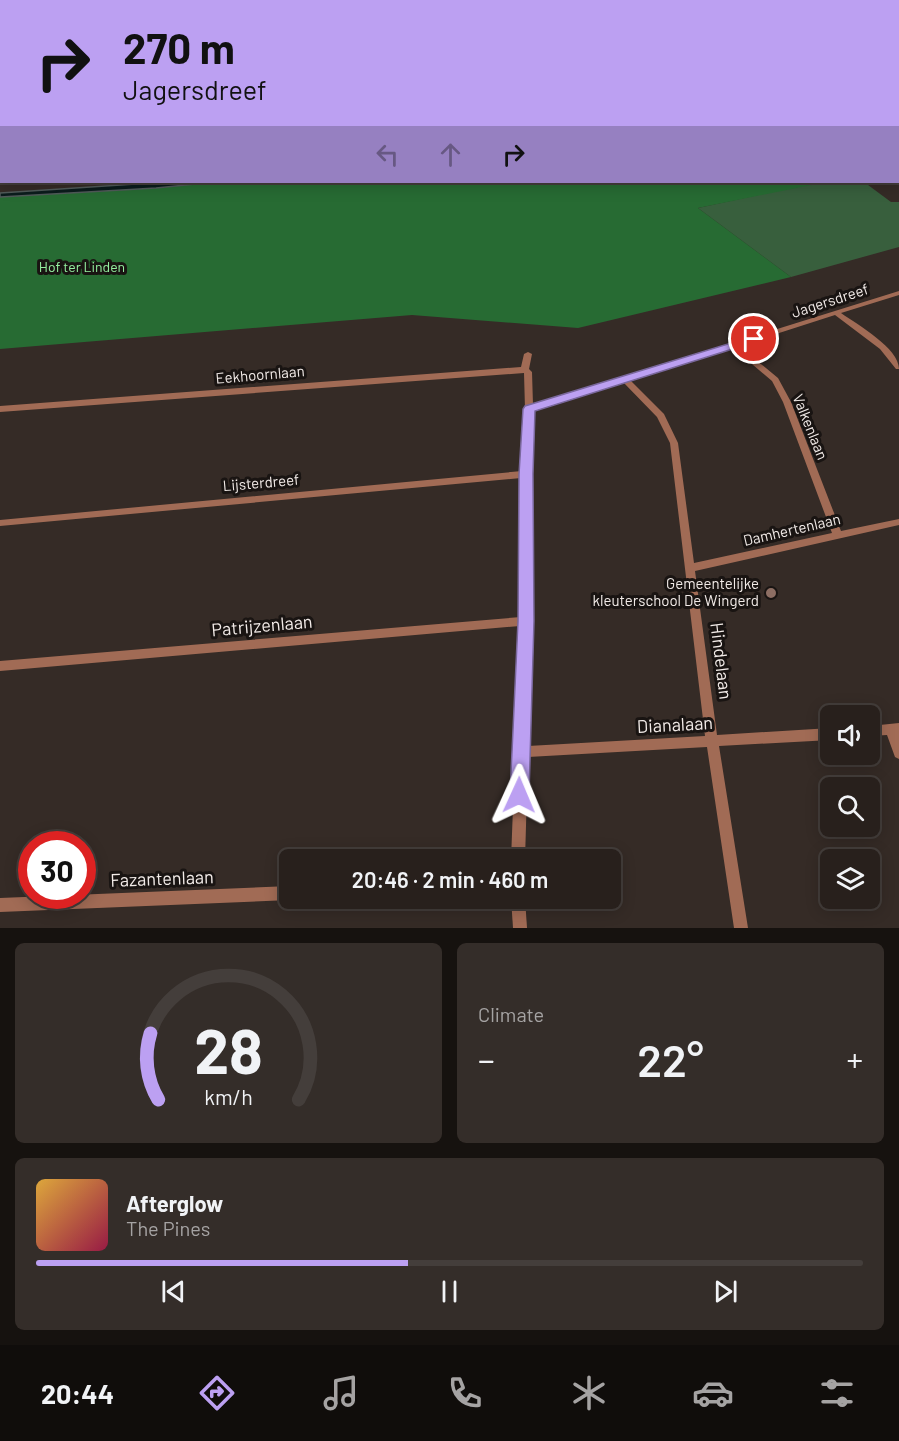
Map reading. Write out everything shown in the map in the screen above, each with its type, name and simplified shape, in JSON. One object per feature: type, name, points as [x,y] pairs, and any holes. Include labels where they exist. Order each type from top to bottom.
[{"type":"street","name":"Jagersdreef","points":[[529,409],[899,293]]},
{"type":"street","points":[[836,313],[883,347],[899,367]]},
{"type":"street","name":"Valkenlaan","points":[[734,345],[775,380],[788,402],[838,535]]},
{"type":"street","points":[[518,849],[526,621],[526,474],[529,409],[528,372],[524,368],[528,354]]},
{"type":"street","name":"Eekhoornlaan","points":[[0,410],[524,368]]},
{"type":"street","name":"Hindelaan","points":[[625,379],[661,416],[674,443],[712,741],[741,928]]},
{"type":"street","name":"Lijsterdreef","points":[[0,524],[526,474]]},
{"type":"street","name":"Damhertenlaan","points":[[691,568],[899,522]]},
{"type":"street","name":"Patrijzenlaan","points":[[0,666],[526,621]]},
{"type":"street","points":[[880,730],[895,729],[899,753]]},
{"type":"street","name":"Dianalaan","points":[[520,752],[820,735]]},
{"type":"street","name":"Fazantenlaan","points":[[0,905],[279,893]]},
{"type":"street","points":[[519,909],[520,928]]},
{"type":"green space","name":"Hof ter Linden","points":[[205,183],[821,183],[698,208],[791,277],[578,328],[412,315],[0,349],[0,197]]},
{"type":"green space","points":[[814,183],[865,183],[891,202],[899,202],[899,247],[791,277],[698,208]]},
{"type":"shaded area","points":[[151,183],[205,183],[0,197],[0,193]]},
{"type":"place","name":"Gemeentelijke kleuterschool De Wingerd","points":[[771,593]]},
{"type":"route","points":[[519,795],[526,621],[526,474],[529,409],[754,339]]}]
